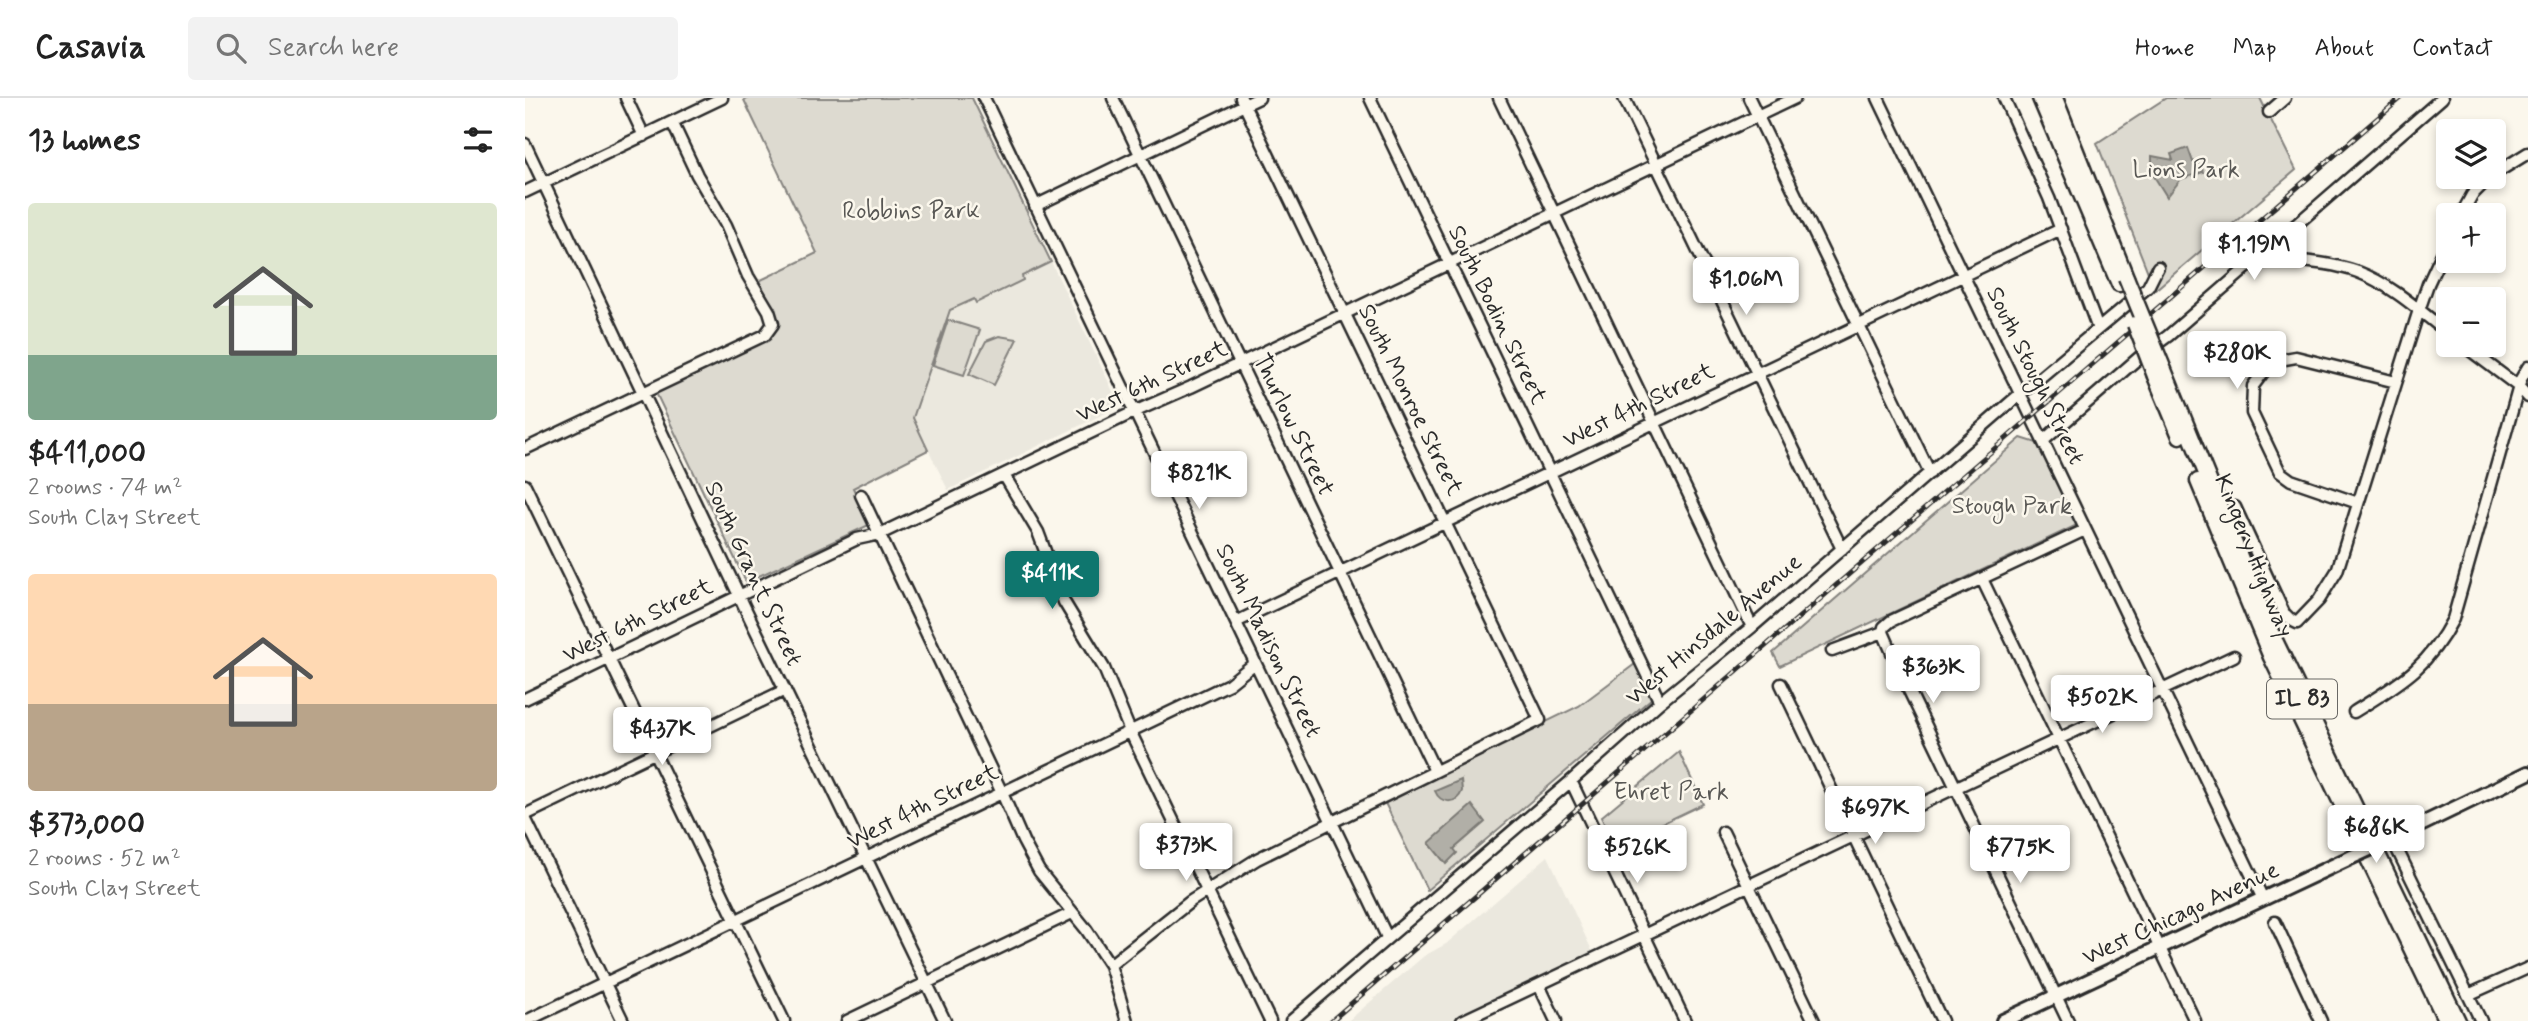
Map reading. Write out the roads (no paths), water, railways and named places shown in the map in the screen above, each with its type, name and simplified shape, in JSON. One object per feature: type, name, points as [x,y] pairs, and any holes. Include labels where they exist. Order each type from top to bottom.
[{"type":"highway","name":"Kingery Highway","points":[[2040,98],[2123,281]]},
{"type":"highway","name":"Kingery Highway","points":[[2056,98],[2123,281],[2270,657],[2446,1021]]},
{"type":"highway","name":"Kingery Highway","points":[[2159,373],[2269,628],[2458,1021]]},
{"type":"main road","name":"West Chicago Avenue","points":[[2003,1021],[2388,841],[2528,772]]},
{"type":"street","points":[[626,98],[644,135]]},
{"type":"street","points":[[525,192],[722,98]]},
{"type":"street","name":"South Madison Street","points":[[984,98],[1387,937]]},
{"type":"street","name":"Thurlow Street","points":[[1113,98],[1436,771]]},
{"type":"street","points":[[1035,205],[1243,102],[1259,98]]},
{"type":"street","name":"South Bodin Street","points":[[1370,98],[1660,702]]},
{"type":"street","points":[[1499,98],[1752,626]]},
{"type":"street","points":[[1624,98],[1842,549]]},
{"type":"street","points":[[1749,98],[1930,473]]},
{"type":"street","name":"West 6th Street","points":[[525,699],[857,538],[880,534],[1795,98]]},
{"type":"street","name":"South Stough Street","points":[[1878,98],[2263,899]]},
{"type":"street","points":[[2004,98],[2061,229],[2098,328]]},
{"type":"street","points":[[2269,112],[2285,98]]},
{"type":"street","points":[[2043,441],[2442,98]]},
{"type":"street","name":"South Monroe Street","points":[[1243,102],[1540,720],[1436,771]]},
{"type":"street","points":[[525,449],[765,335],[773,324],[726,225],[671,122]]},
{"type":"street","name":"South Grant Street","points":[[525,144],[945,1021]]},
{"type":"street","points":[[2506,166],[2528,153]]},
{"type":"street","points":[[2468,203],[2478,189]]},
{"type":"street","name":"West 4th Street","points":[[1236,622],[2061,229]]},
{"type":"street","points":[[2260,256],[2322,264],[2357,272],[2387,287],[2436,323]]},
{"type":"street","name":"West Hinsdale Avenue","points":[[1291,1021],[1660,702],[2148,287],[2158,267]]},
{"type":"street","points":[[2235,508],[2284,613],[2297,623],[2319,600],[2337,571],[2419,310],[2436,267]]},
{"type":"street","points":[[2358,503],[2291,480],[2280,472],[2252,413],[2253,386],[2269,366],[2279,360],[2296,357],[2396,383]]},
{"type":"street","points":[[2479,357],[2528,397]]},
{"type":"street","points":[[2354,712],[2417,670],[2435,650],[2453,620],[2519,387],[2528,367]]},
{"type":"street","points":[[1004,475],[1038,532],[1064,602],[1104,668],[1130,732],[1270,1021]]},
{"type":"street","points":[[525,485],[784,1021]]},
{"type":"street","points":[[861,495],[1032,859],[1109,965],[1124,1020]]},
{"type":"street","points":[[1832,651],[1883,629],[1891,621],[2085,530]]},
{"type":"street","points":[[1982,579],[2195,1021]]},
{"type":"street","points":[[1883,629],[2068,1021]]},
{"type":"street","points":[[1462,1021],[2234,656]]},
{"type":"street","name":"West 4th Street","points":[[526,1021],[1229,684],[1255,663]]},
{"type":"street","points":[[1781,684],[1942,1021]]},
{"type":"street","points":[[623,1021],[525,817],[785,690]]},
{"type":"street","points":[[1109,965],[1207,891],[1257,859],[1436,771]]},
{"type":"street","points":[[1571,781],[1685,1021]]},
{"type":"street","points":[[1723,832],[1814,1021]]},
{"type":"street","points":[[2388,841],[2481,1021]]},
{"type":"street","points":[[847,1021],[1072,913]]},
{"type":"street","points":[[2275,922],[2321,1021]]},
{"type":"street","points":[[2468,995],[2528,968]]},
{"type":"street","points":[[1539,985],[1556,1021]]},
{"type":"railway","points":[[1331,1021],[2401,98]]},
{"type":"park label","name":"Lions Park","points":[[2186,170]]},
{"type":"park label","name":"Robbins Park","points":[[911,211]]},
{"type":"park label","name":"Stough Park","points":[[2012,506]]},
{"type":"park label","name":"Ehret Park","points":[[1671,792]]}]
